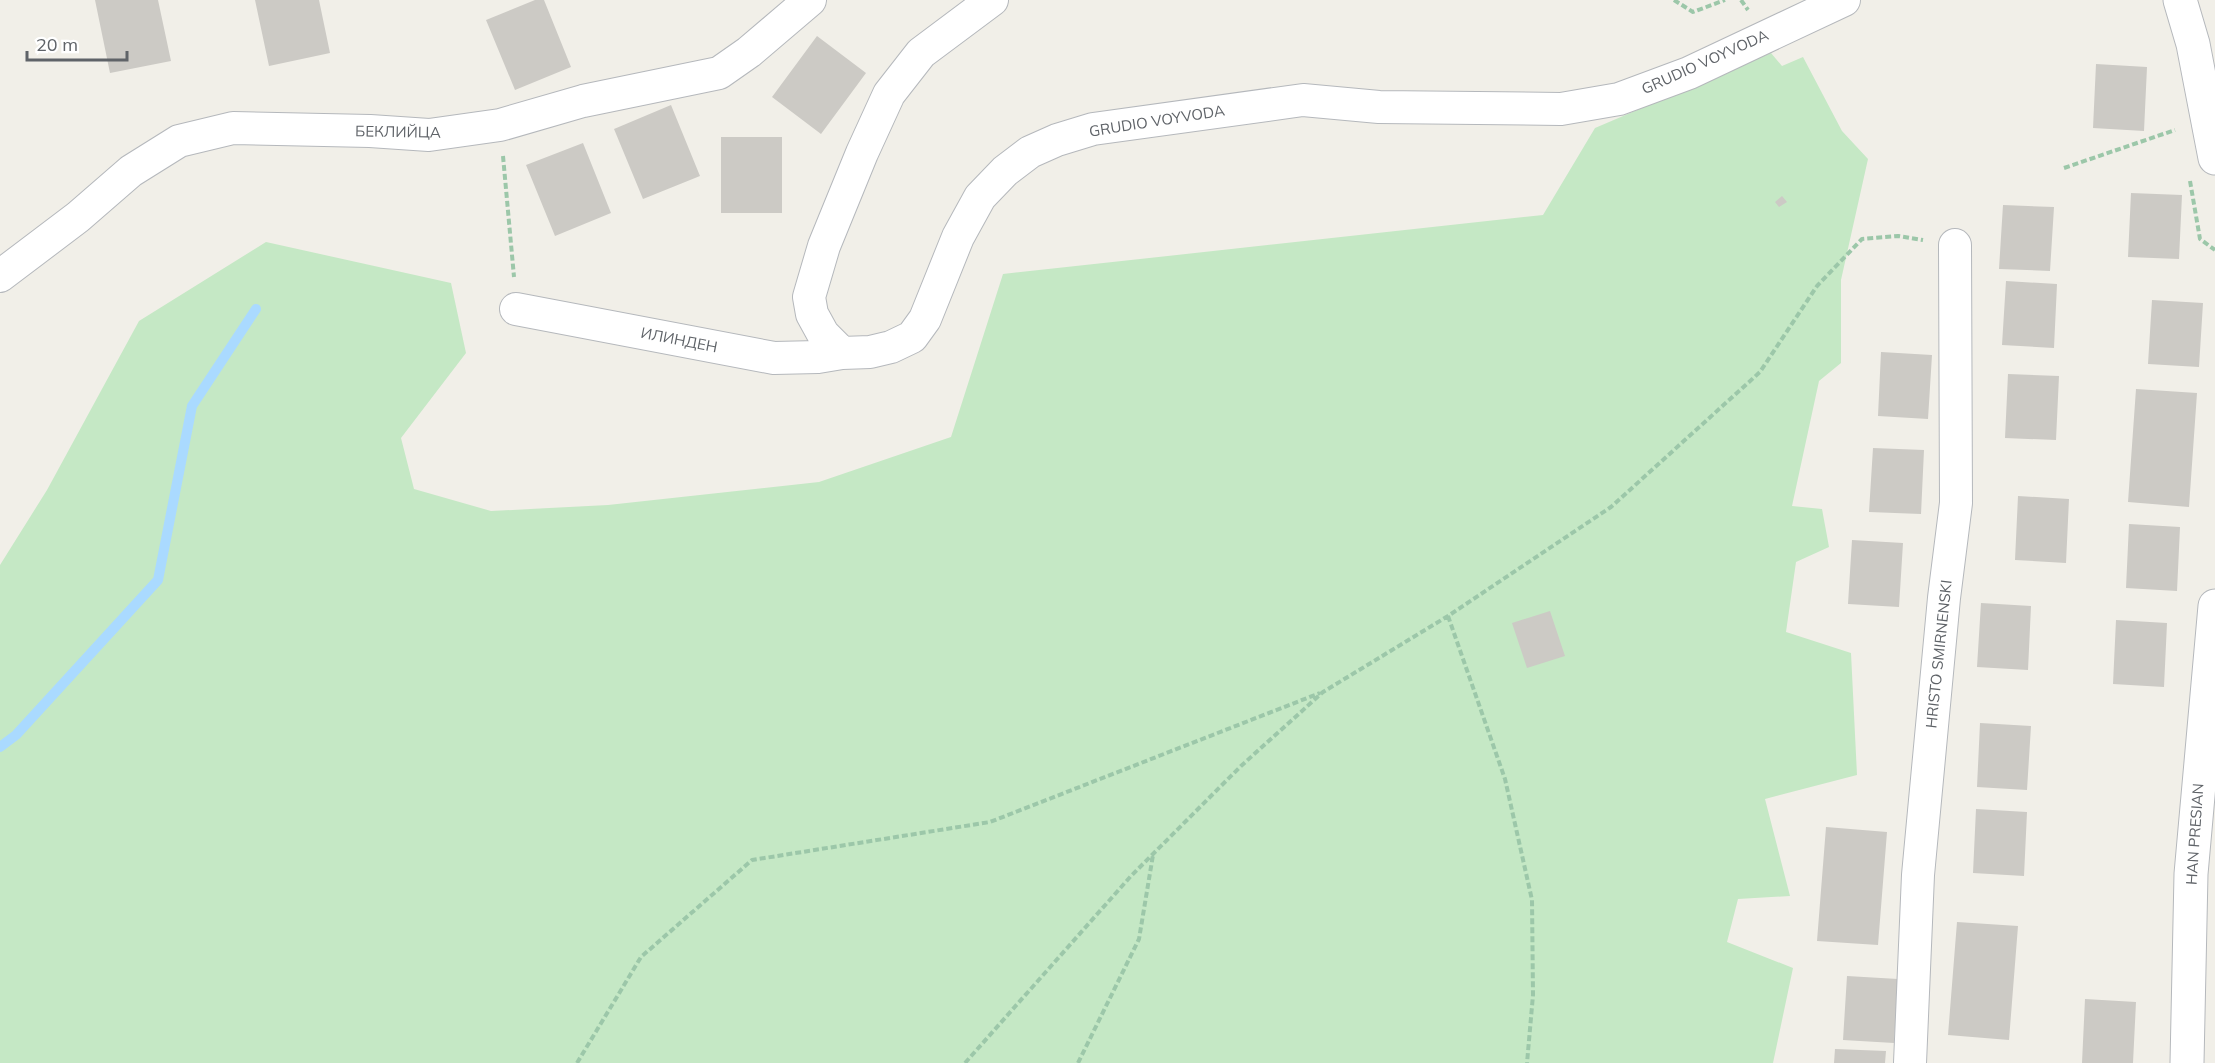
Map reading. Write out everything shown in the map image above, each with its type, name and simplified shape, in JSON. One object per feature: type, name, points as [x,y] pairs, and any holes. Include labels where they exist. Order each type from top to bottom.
[{"type":"street","name":"БЕКЛИЙЦА","points":[[0,276],[78,217],[131,171],[178,141],[233,128],[370,131],[429,135],[500,125],[583,101],[719,73],[749,52],[810,0]]},
{"type":"street","points":[[842,353],[823,334],[812,314],[809,297],[824,246],[862,153],[889,94],[921,53],[992,0]]},
{"type":"street","name":"GRUDIO VOYVODA","points":[[842,353],[870,352],[891,348],[912,337],[925,319],[958,237],[980,197],[1005,171],[1030,152],[1057,141],[1093,129],[1303,100],[1379,107],[1561,109],[1619,99],[1689,73],[1844,0]]},
{"type":"street","points":[[2180,0],[2193,44],[2215,158]]},
{"type":"street","name":"HRISTO SMIRNENSKI","points":[[1910,1063],[1918,874],[1944,598],[1956,503],[1955,245]]},
{"type":"street","name":"ИЛИНДЕН","points":[[516,309],[774,358],[818,357],[842,353]]},
{"type":"street","name":"HAN PRESIAN","points":[[2187,1063],[2191,874],[2215,606]]},
{"type":"path","points":[[1674,0],[1693,12],[1725,0]]},
{"type":"path","points":[[500,125],[516,309]]},
{"type":"path","points":[[2064,168],[2181,128]]},
{"type":"path","points":[[577,1063],[641,957],[752,860],[990,822],[1323,692],[1448,616],[1611,507],[1761,372],[1817,286],[1862,239],[1898,236],[1955,245]]},
{"type":"path","points":[[1448,616],[1505,779],[1532,900],[1533,995],[1527,1063]]},
{"type":"path","points":[[965,1063],[1153,855],[1240,766],[1323,692]]},
{"type":"path","points":[[1078,1063],[1139,939],[1153,855]]},
{"type":"green space","points":[[1771,53],[1782,66],[1803,57],[1842,131],[1868,159],[1841,280],[1841,363],[1819,381],[1792,506],[1822,509],[1829,547],[1796,562],[1786,632],[1851,653],[1857,775],[1765,799],[1790,896],[1738,899],[1727,942],[1793,968],[1773,1063],[0,1063],[0,565],[47,490],[139,321],[266,242],[451,283],[466,353],[401,438],[414,489],[491,511],[608,505],[819,482],[951,437],[1003,274],[1543,215],[1595,128]]},
{"type":"building","points":[[95,0],[158,0],[171,61],[110,73]]},
{"type":"building","points":[[255,0],[319,0],[330,53],[269,66]]},
{"type":"building","points":[[535,0],[544,0],[571,67],[515,90],[486,20]]},
{"type":"building","points":[[817,36],[866,73],[821,134],[772,97]]},
{"type":"building","points":[[2096,64],[2147,67],[2144,131],[2093,128]]},
{"type":"building","points":[[671,105],[700,176],[643,199],[614,129]]},
{"type":"building","points":[[721,137],[782,137],[782,213],[721,213]]},
{"type":"building","points":[[583,143],[611,213],[555,236],[526,165]]},
{"type":"building","points":[[2131,193],[2182,195],[2179,259],[2128,257]]},
{"type":"building","points":[[1782,196],[1787,202],[1779,207],[1775,202]]},
{"type":"building","points":[[2003,205],[2054,207],[2050,271],[1999,269]]},
{"type":"building","points":[[2006,281],[2057,284],[2054,348],[2002,345]]},
{"type":"building","points":[[2152,300],[2203,303],[2199,367],[2148,364]]},
{"type":"building","points":[[1881,352],[1932,355],[1928,419],[1878,416]]},
{"type":"building","points":[[2008,374],[2059,376],[2056,440],[2005,438]]},
{"type":"building","points":[[2136,389],[2197,393],[2189,507],[2128,502]]},
{"type":"building","points":[[1873,448],[1924,450],[1921,514],[1869,512]]},
{"type":"building","points":[[2018,496],[2069,499],[2066,563],[2015,560]]},
{"type":"building","points":[[2129,524],[2180,527],[2177,591],[2126,588]]},
{"type":"building","points":[[1852,540],[1903,543],[1899,607],[1848,604]]},
{"type":"building","points":[[1981,603],[2031,606],[2028,670],[1977,667]]},
{"type":"building","points":[[1550,611],[1565,656],[1527,668],[1512,623]]},
{"type":"building","points":[[2116,620],[2167,623],[2164,687],[2113,684]]},
{"type":"building","points":[[1980,723],[2031,726],[2027,790],[1977,787]]},
{"type":"building","points":[[1976,809],[2027,812],[2024,876],[1973,873]]},
{"type":"building","points":[[1826,827],[1887,832],[1878,945],[1817,941]]},
{"type":"building","points":[[1957,922],[2018,926],[2009,1040],[1948,1035]]},
{"type":"building","points":[[1847,976],[1898,979],[1894,1043],[1843,1040]]},
{"type":"building","points":[[2085,999],[2136,1002],[2133,1063],[2082,1063]]},
{"type":"building","points":[[1835,1049],[1886,1051],[1885,1063],[1834,1063]]},
{"type":"waterway","points":[[0,747],[16,735],[158,580],[192,406],[256,309]]}]
